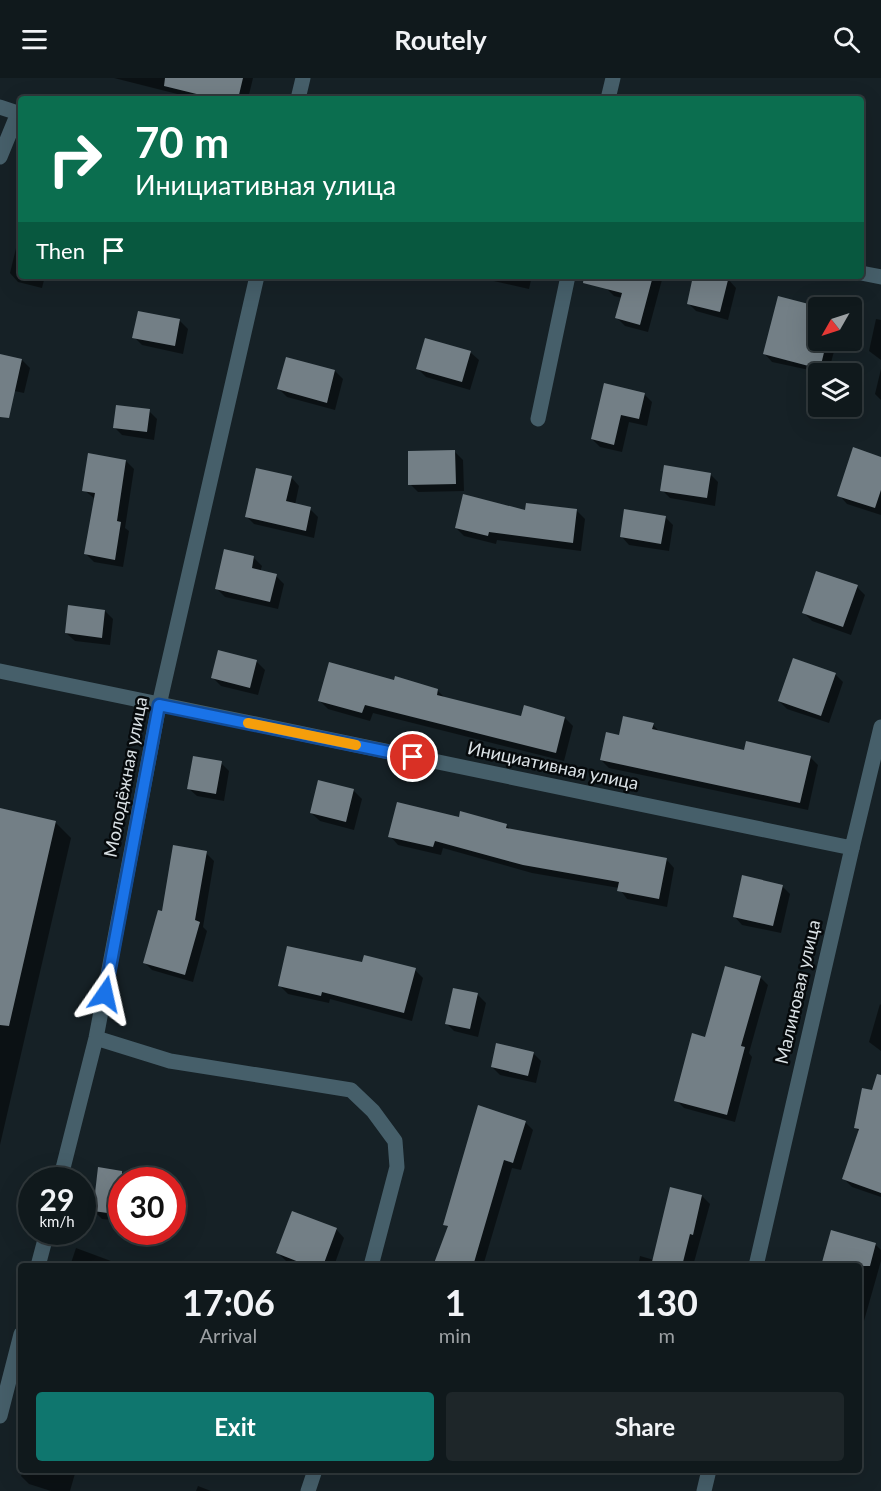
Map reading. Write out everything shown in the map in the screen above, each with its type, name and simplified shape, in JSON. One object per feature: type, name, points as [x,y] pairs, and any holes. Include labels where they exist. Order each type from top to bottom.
[{"type":"street","points":[[299,96],[303,78]]},
{"type":"street","points":[[609,96],[613,78]]},
{"type":"street","points":[[0,107],[18,114]]},
{"type":"street","points":[[0,157],[18,116]]},
{"type":"street","points":[[864,274],[881,277]]},
{"type":"street","name":"Молодёжная улица","points":[[63,1167],[96,1038],[159,705],[256,279]]},
{"type":"street","points":[[538,419],[567,279]]},
{"type":"street","name":"Инициативная улица","points":[[0,671],[852,848]]},
{"type":"street","name":"Малиновая улица","points":[[757,1263],[881,727]]},
{"type":"street","points":[[96,1038],[170,1061],[351,1090],[373,1111],[395,1141],[397,1167],[372,1263]]},
{"type":"street","points":[[39,1263],[44,1245]]},
{"type":"street","points":[[0,1416],[18,1346]]},
{"type":"street","points":[[308,1491],[314,1473]]},
{"type":"street","points":[[704,1491],[708,1473]]},
{"type":"building","points":[[165,78],[243,78],[239,96],[205,96],[164,86]]},
{"type":"building","points":[[584,279],[652,279],[640,325],[615,318],[622,293],[583,283]]},
{"type":"building","points":[[692,279],[728,279],[720,312],[687,304]]},
{"type":"building","points":[[778,296],[808,304],[808,351],[824,351],[821,363],[808,363],[808,366],[763,354]]},
{"type":"building","points":[[138,311],[180,319],[175,346],[132,338]]},
{"type":"building","points":[[425,338],[471,351],[462,382],[416,369]]},
{"type":"building","points":[[0,354],[22,359],[9,418],[0,417]]},
{"type":"building","points":[[286,357],[335,370],[327,403],[277,389]]},
{"type":"building","points":[[604,383],[645,393],[639,419],[621,415],[614,445],[591,439]]},
{"type":"building","points":[[116,405],[150,409],[147,432],[113,428]]},
{"type":"building","points":[[853,447],[881,457],[881,490],[875,508],[837,496]]},
{"type":"building","points":[[455,450],[456,484],[408,485],[408,451]]},
{"type":"building","points":[[88,453],[126,460],[117,521],[121,522],[115,560],[84,554],[95,493],[82,491]]},
{"type":"building","points":[[664,465],[711,473],[707,498],[660,491]]},
{"type":"building","points":[[256,468],[292,476],[286,501],[311,507],[306,531],[245,517]]},
{"type":"building","points":[[463,494],[525,510],[526,503],[577,509],[573,543],[489,532],[488,536],[455,528]]},
{"type":"building","points":[[624,509],[666,516],[661,544],[620,537]]},
{"type":"building","points":[[224,549],[254,556],[252,568],[277,574],[270,602],[215,589]]},
{"type":"building","points":[[816,571],[858,585],[843,627],[802,613]]},
{"type":"building","points":[[68,605],[105,610],[102,638],[65,633]]},
{"type":"building","points":[[218,650],[257,660],[250,688],[211,678]]},
{"type":"building","points":[[793,658],[836,673],[821,716],[778,701]]},
{"type":"building","points":[[329,662],[394,680],[395,676],[438,689],[437,695],[521,716],[524,705],[565,717],[556,753],[365,705],[362,713],[318,701]]},
{"type":"building","points":[[623,716],[654,723],[652,729],[744,750],[746,741],[811,756],[800,803],[600,760],[606,732],[619,735]]},
{"type":"building","points":[[193,756],[222,761],[216,794],[187,789]]},
{"type":"building","points":[[318,780],[354,789],[346,822],[310,813]]},
{"type":"building","points":[[397,802],[459,817],[460,811],[507,824],[506,828],[667,858],[659,899],[617,891],[619,882],[523,865],[435,841],[433,847],[388,837]]},
{"type":"building","points":[[0,808],[56,821],[9,1026],[0,1025]]},
{"type":"building","points":[[173,845],[207,851],[195,920],[200,922],[185,975],[143,963],[158,910],[162,911]]},
{"type":"building","points":[[742,875],[783,885],[773,926],[733,917]]},
{"type":"building","points":[[287,946],[362,962],[364,955],[416,968],[404,1013],[322,992],[321,996],[278,986]]},
{"type":"building","points":[[725,966],[761,976],[741,1046],[745,1047],[727,1115],[674,1101],[692,1033],[705,1037]]},
{"type":"building","points":[[453,988],[478,993],[470,1029],[445,1024]]},
{"type":"building","points":[[496,1043],[534,1052],[528,1076],[491,1067]]},
{"type":"building","points":[[877,1074],[881,1075],[881,1193],[842,1179],[859,1129],[854,1128],[862,1088],[872,1090]]},
{"type":"building","points":[[478,1105],[526,1121],[513,1163],[504,1160],[474,1263],[434,1263],[448,1226],[443,1225]]},
{"type":"building","points":[[98,1167],[108,1169],[108,1213],[96,1211]]},
{"type":"building","points":[[670,1187],[702,1195],[693,1235],[690,1234],[683,1263],[652,1263]]},
{"type":"building","points":[[292,1211],[337,1228],[324,1263],[301,1263],[276,1253]]},
{"type":"building","points":[[831,1230],[876,1243],[870,1266],[862,1266],[862,1263],[822,1263]]},
{"type":"slow traffic","points":[[248,723],[356,745]]},
{"type":"route","points":[[105,994],[159,705],[413,757]]}]
